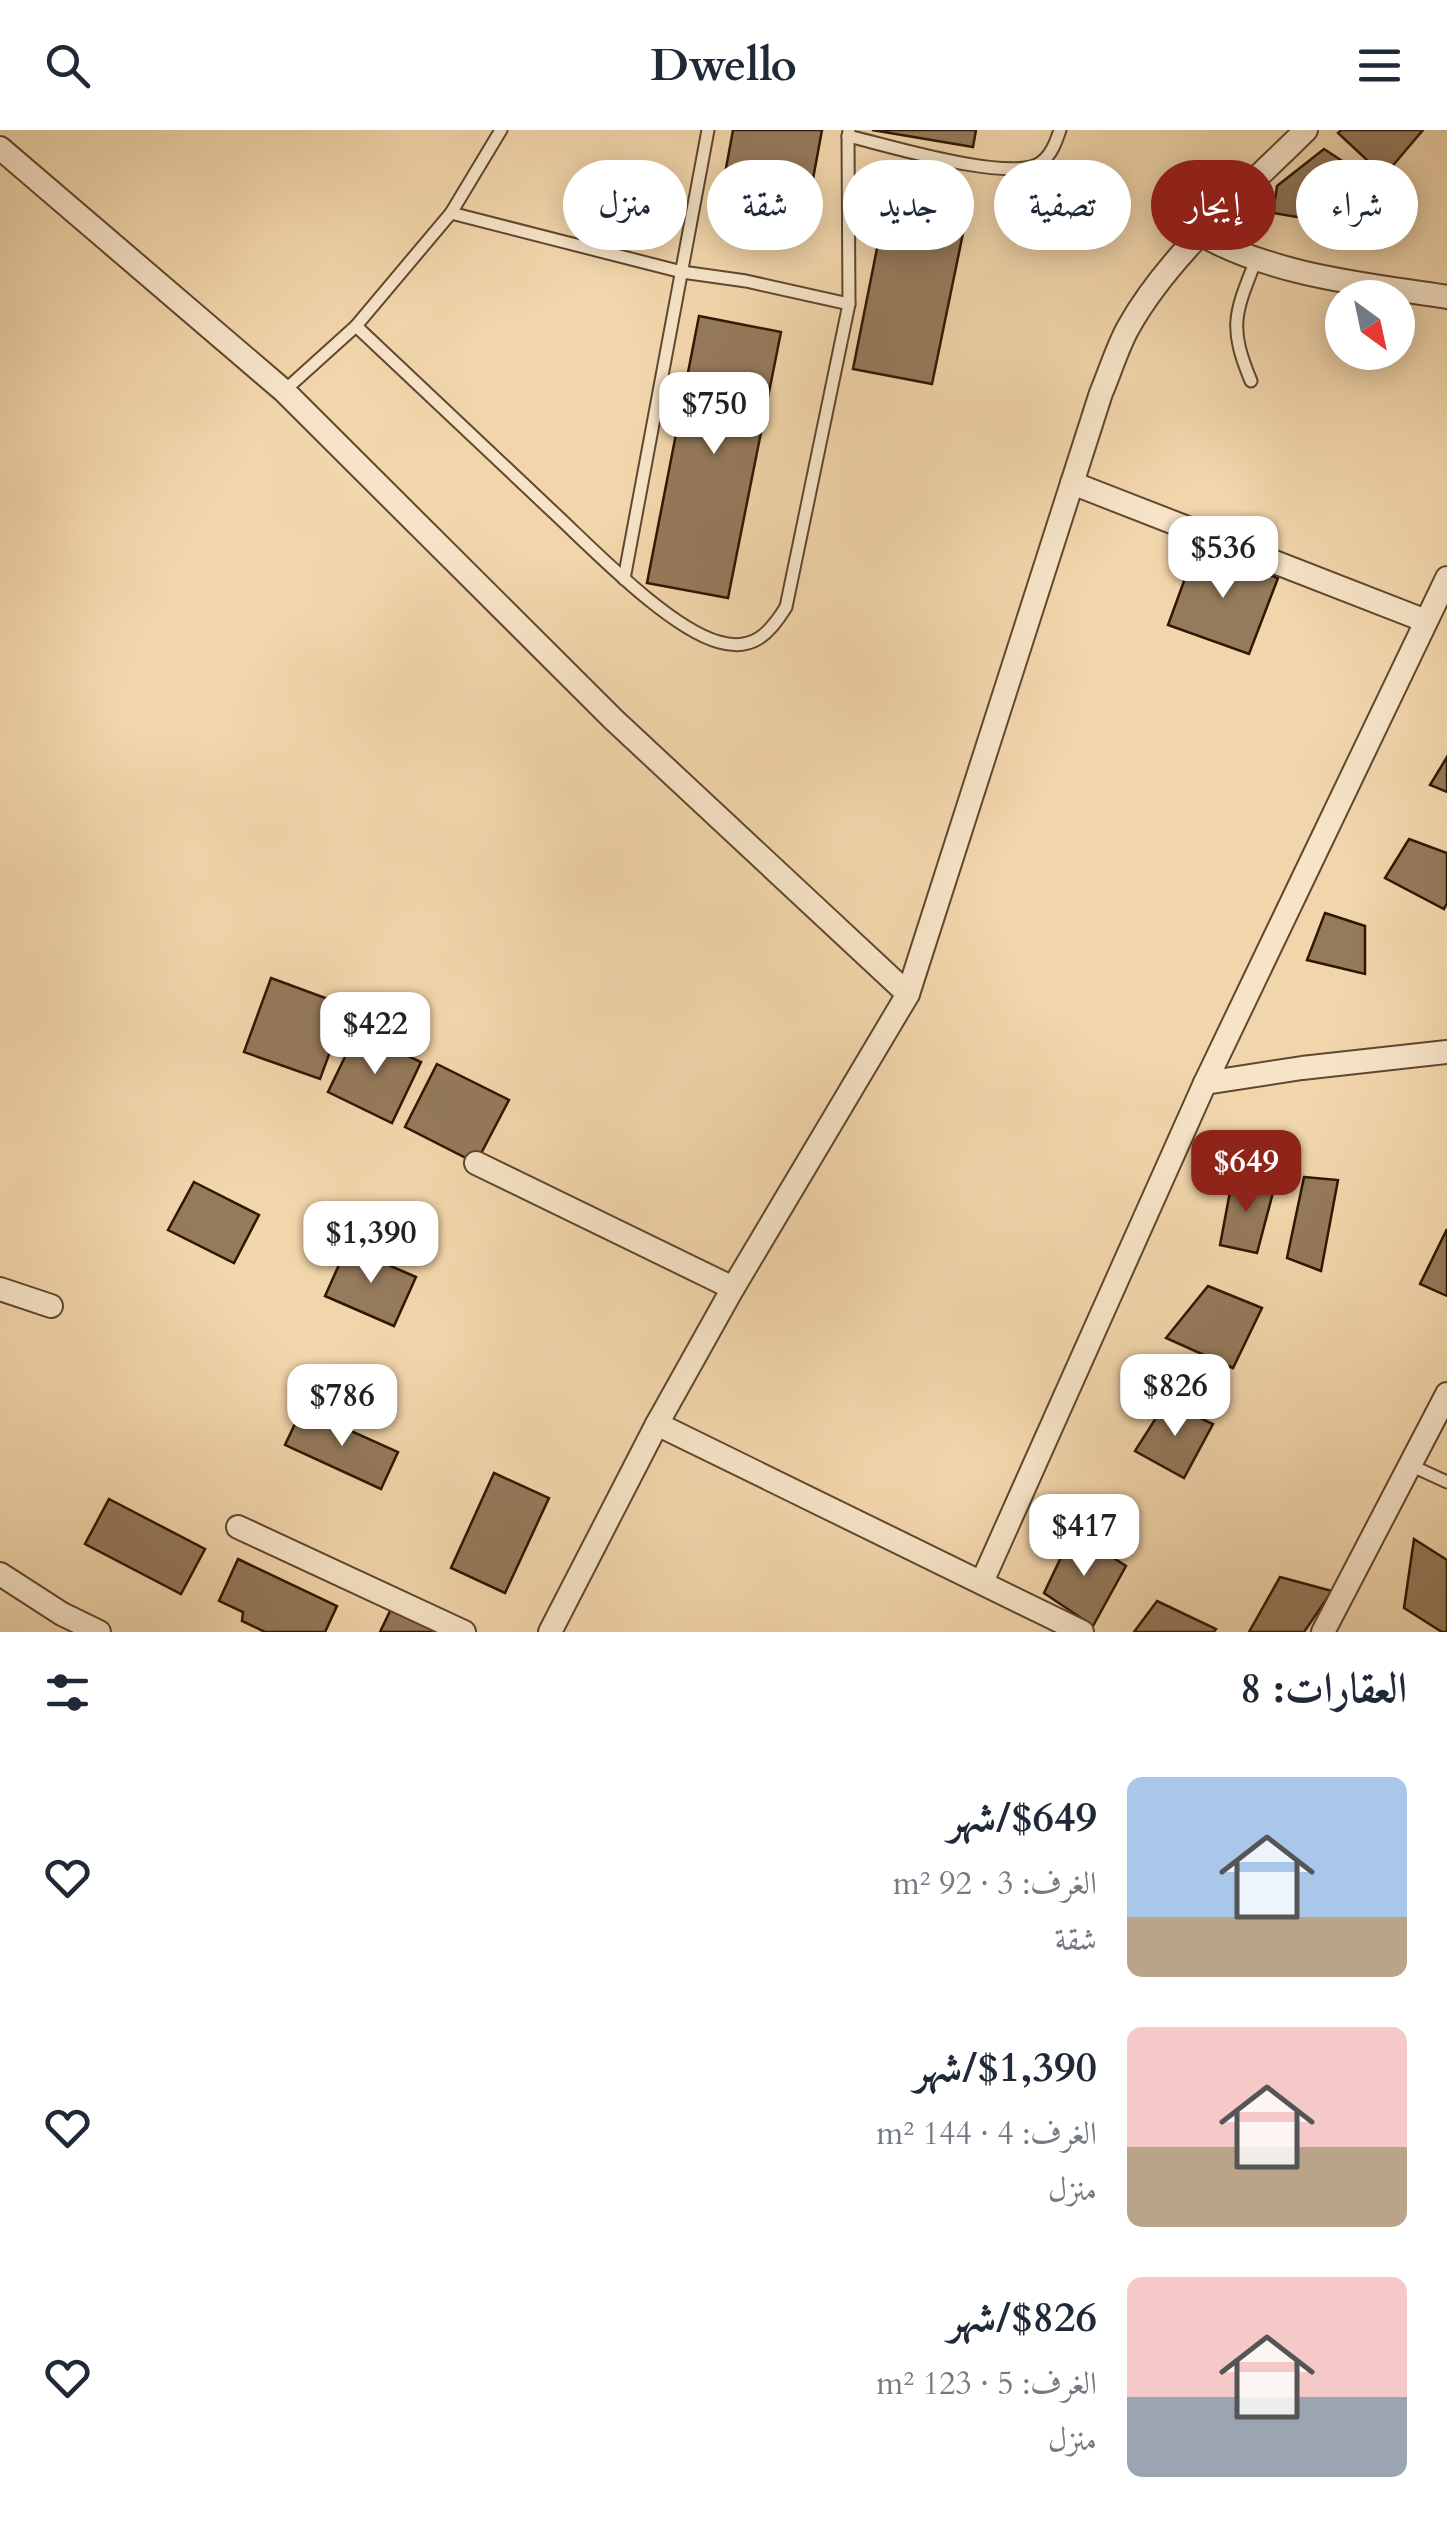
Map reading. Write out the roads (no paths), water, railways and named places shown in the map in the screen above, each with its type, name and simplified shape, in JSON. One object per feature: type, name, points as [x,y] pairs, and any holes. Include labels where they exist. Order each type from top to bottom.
[{"type":"street","points":[[1276,160],[1306,130]]},
{"type":"street","points":[[0,148],[284,390],[613,719],[908,994]]},
{"type":"street","points":[[550,1632],[656,1424],[908,994],[1101,393],[1128,328],[1189,250]]},
{"type":"street","points":[[1234,250],[1256,260],[1447,297]]},
{"type":"street","points":[[1072,483],[1426,621]]},
{"type":"street","points":[[982,1582],[1204,1083],[1447,578]]},
{"type":"street","points":[[1204,1083],[1447,1052]]},
{"type":"street","points":[[476,1163],[733,1288]]},
{"type":"street","points":[[0,1290],[51,1306]]},
{"type":"street","points":[[1322,1632],[1447,1394]]},
{"type":"street","points":[[656,1424],[1082,1632]]},
{"type":"street","points":[[238,1527],[464,1632]]},
{"type":"street","points":[[0,1574],[62,1614],[99,1632]]},
{"type":"lane","points":[[284,390],[356,326],[451,213],[501,130]]},
{"type":"lane","points":[[624,579],[708,130]]},
{"type":"lane","points":[[356,326],[624,579],[693,632],[721,644],[748,644],[770,632],[786,606],[849,304],[849,133],[997,170],[1039,164],[1049,154],[1060,130]]},
{"type":"lane","points":[[451,213],[682,272],[849,304]]},
{"type":"lane","points":[[1250,381],[1236,346],[1236,312],[1256,260]]},
{"type":"lane","points":[[1410,1465],[1447,1482]]}]
